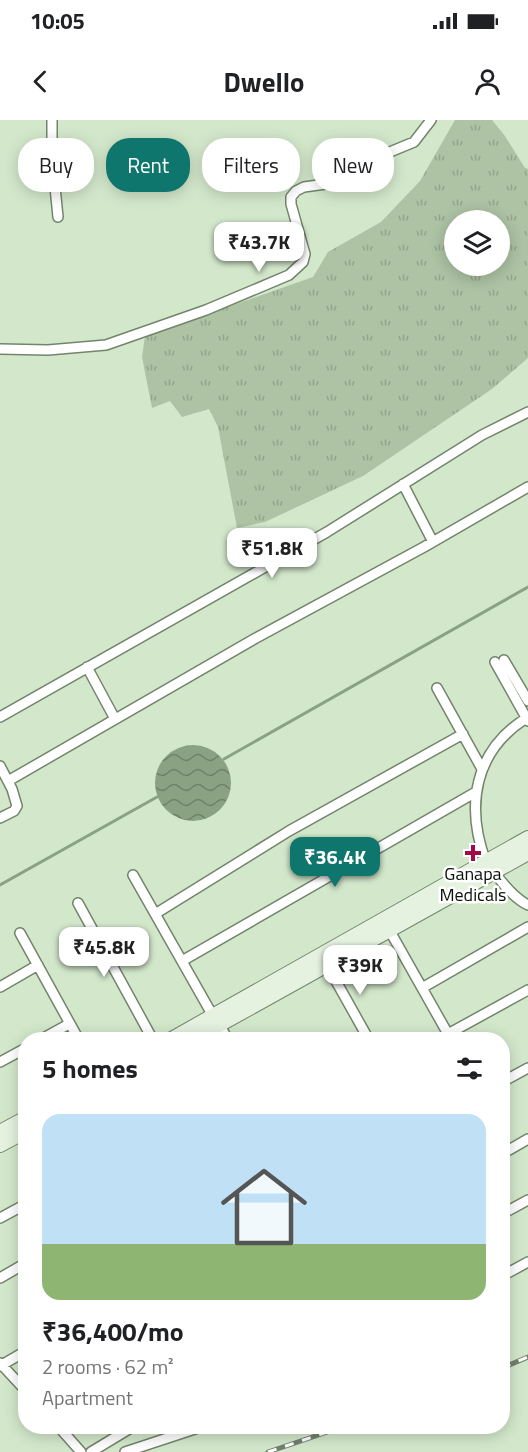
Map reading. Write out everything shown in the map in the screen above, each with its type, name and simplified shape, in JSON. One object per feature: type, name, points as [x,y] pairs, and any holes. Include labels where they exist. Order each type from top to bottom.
[{"type":"street","points":[[52,120],[52,157],[58,217]]},
{"type":"street","points":[[0,349],[48,350],[106,345],[206,310],[289,275],[303,262],[306,254],[291,204],[291,197],[296,191],[333,183],[385,154],[414,142],[430,120]]},
{"type":"street","points":[[0,717],[327,532],[482,435],[528,412]]},
{"type":"street","points":[[403,484],[433,542]]},
{"type":"street","points":[[8,781],[256,638],[433,542],[528,487]]},
{"type":"street","points":[[528,701],[499,661],[527,719],[513,726],[497,743],[482,769],[476,792],[477,839],[490,867],[504,886],[528,905]]},
{"type":"street","points":[[87,667],[115,719]]},
{"type":"street","points":[[437,688],[482,769]]},
{"type":"street","points":[[155,914],[289,831],[463,734]]},
{"type":"street","points":[[0,766],[17,806],[14,811],[0,818]]},
{"type":"street","points":[[182,961],[476,792]]},
{"type":"street","points":[[202,1032],[216,1020],[490,867],[528,838]]},
{"type":"street","points":[[490,867],[528,853]]},
{"type":"street","points":[[133,875],[223,1032]]},
{"type":"street","points":[[78,903],[149,1032]]},
{"type":"street","points":[[188,1032],[327,965],[387,925]]},
{"type":"street","points":[[387,925],[447,1032]]},
{"type":"street","points":[[422,988],[528,927]]},
{"type":"street","points":[[20,933],[74,1032]]},
{"type":"street","points":[[0,987],[38,965]]},
{"type":"street","points":[[327,965],[365,1032]]},
{"type":"street","points":[[452,1032],[528,990]]},
{"type":"street","points":[[54,1032],[69,1024]]},
{"type":"street","points":[[0,1062],[18,1052]]},
{"type":"street","points":[[510,1078],[528,1068]]},
{"type":"street","points":[[0,1132],[18,1122]]},
{"type":"street","points":[[0,1145],[18,1135]]},
{"type":"street","points":[[510,1149],[528,1139]]},
{"type":"street","points":[[510,1210],[528,1200]]},
{"type":"street","points":[[0,1218],[18,1208]]},
{"type":"street","points":[[510,1272],[528,1262]]},
{"type":"street","points":[[0,1278],[18,1268]]},
{"type":"street","points":[[18,1355],[1,1364],[18,1382]]},
{"type":"street","points":[[65,1434],[81,1452]]},
{"type":"street","points":[[91,1452],[121,1434]]},
{"type":"street","points":[[125,1452],[180,1434]]},
{"type":"green space","points":[[455,120],[492,120],[525,168],[528,169],[528,358],[492,389],[363,476],[265,522],[237,528],[218,427],[209,409],[182,417],[170,401],[152,408],[142,357],[145,336],[313,277],[328,252],[381,222],[420,181]]},
{"type":"water","points":[[186,745],[200,745],[214,751],[225,762],[231,776],[228,798],[220,810],[200,821],[186,821],[172,815],[161,804],[155,790],[155,776],[161,762],[172,751]]},
{"type":"waterway","points":[[224,759],[528,587]]},
{"type":"waterway","points":[[0,885],[157,797]]},
{"type":"railway","points":[[510,1365],[528,1357]]},
{"type":"railway","points":[[268,1452],[321,1434]]},
{"type":"place","name":"Ganapa Medicals","points":[[473,853]]}]
